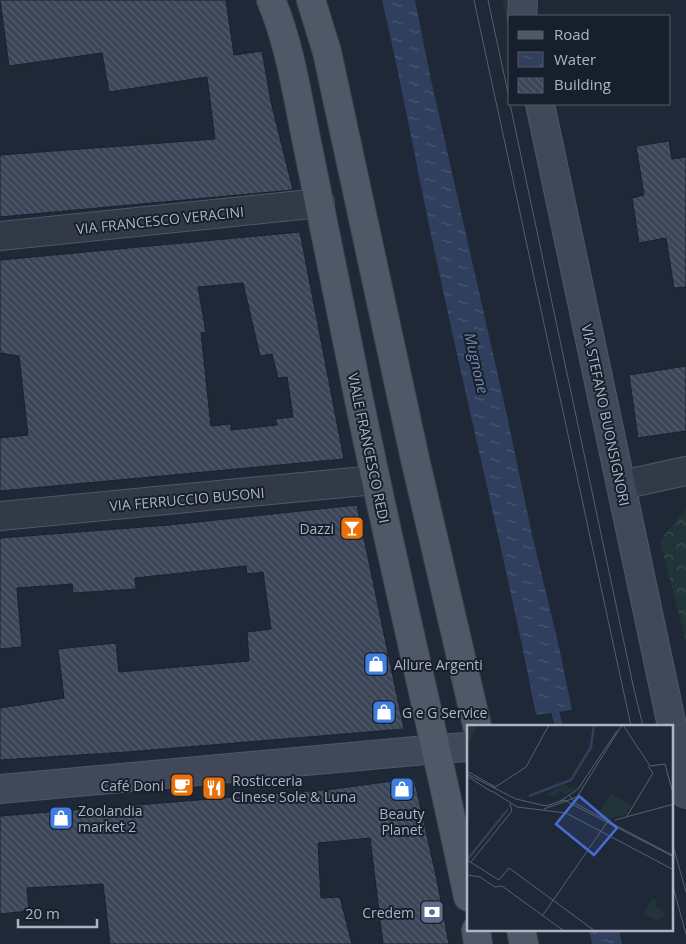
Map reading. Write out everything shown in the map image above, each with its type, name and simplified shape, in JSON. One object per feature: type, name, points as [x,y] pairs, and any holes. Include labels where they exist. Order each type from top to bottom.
[{"type":"main road","name":"VIALE FRANCESCO REDI","points":[[271,0],[292,70],[375,480],[437,749],[467,892]]},
{"type":"main road","points":[[311,0],[329,61],[413,449],[477,725]]},
{"type":"street","name":"VIA STEFANO BUONSIGNORI","points":[[540,105],[671,725]]},
{"type":"street","name":"VIA FRANCESCO VERACINI","points":[[0,236],[320,203]]},
{"type":"street","points":[[622,485],[686,471]]},
{"type":"street","name":"VIA FERRUCCIO BUSONI","points":[[0,516],[375,480]]},
{"type":"street","name":"VIA STEFANO BUONSIGNORI","points":[[674,731],[686,748]]},
{"type":"street","name":"VIA STEFANO BUONSIGNORI","points":[[674,737],[686,794]]},
{"type":"street","points":[[0,789],[467,747]]},
{"type":"green space","points":[[502,0],[512,0],[511,15],[508,15],[508,31]]},
{"type":"green space","points":[[686,508],[686,641],[660,541]]},
{"type":"water","points":[[382,0],[415,0],[431,80],[572,710],[536,715],[514,606],[433,246]]},
{"type":"water","points":[[589,932],[619,932],[622,944],[592,944]]},
{"type":"pier","points":[[574,710],[572,713],[537,718],[534,716]]},
{"type":"building","points":[[0,0],[226,0],[234,55],[262,51],[271,102],[293,190],[0,217],[0,155],[215,139],[207,77],[109,92],[102,53],[9,66]]},
{"type":"building","points":[[669,141],[672,159],[686,157],[686,287],[674,288],[666,238],[639,243],[632,198],[644,195],[636,146]]},
{"type":"building","points":[[300,232],[344,459],[0,491],[0,438],[28,435],[19,356],[0,353],[0,260]],"holes":[[[243,283],[260,356],[272,354],[278,378],[287,377],[293,417],[276,419],[277,425],[231,430],[231,424],[211,426],[201,333],[206,332],[198,287]]]},
{"type":"building","points":[[686,366],[686,431],[638,438],[629,375]]},
{"type":"building","points":[[357,505],[404,729],[127,752],[0,760],[0,708],[64,698],[58,649],[116,643],[119,672],[249,661],[247,632],[271,629],[263,572],[247,574],[246,566],[135,578],[136,589],[73,593],[72,584],[17,588],[22,647],[0,649],[0,538],[169,525]]},
{"type":"building","points":[[414,778],[449,944],[383,944],[370,838],[318,843],[321,898],[340,897],[352,944],[110,944],[103,884],[27,888],[29,911],[0,914],[0,816],[334,789]]},
{"type":"waterway","name":"Mugnone","points":[[553,704],[559,725]]},
{"type":"tram line","points":[[474,0],[631,725]]},
{"type":"tram line","points":[[488,0],[508,93]]},
{"type":"tram line","points":[[510,105],[643,725]]},
{"type":"tram line","points":[[674,849],[686,892]]},
{"type":"tram line","points":[[674,890],[686,934]]},
{"type":"place","name":"Dazzi","points":[[352,528]]},
{"type":"place","name":"Allure Argenti","points":[[376,664]]},
{"type":"place","name":"G e G Service","points":[[384,712]]},
{"type":"place","name":"Café Doni","points":[[182,785]]},
{"type":"place","name":"Rosticceria Cinese Sole & Luna","points":[[214,788]]},
{"type":"place","name":"Beauty Planet","points":[[402,789]]},
{"type":"place","name":"Zoolandia market 2","points":[[61,818]]},
{"type":"place","name":"Credem","points":[[432,912]]}]
